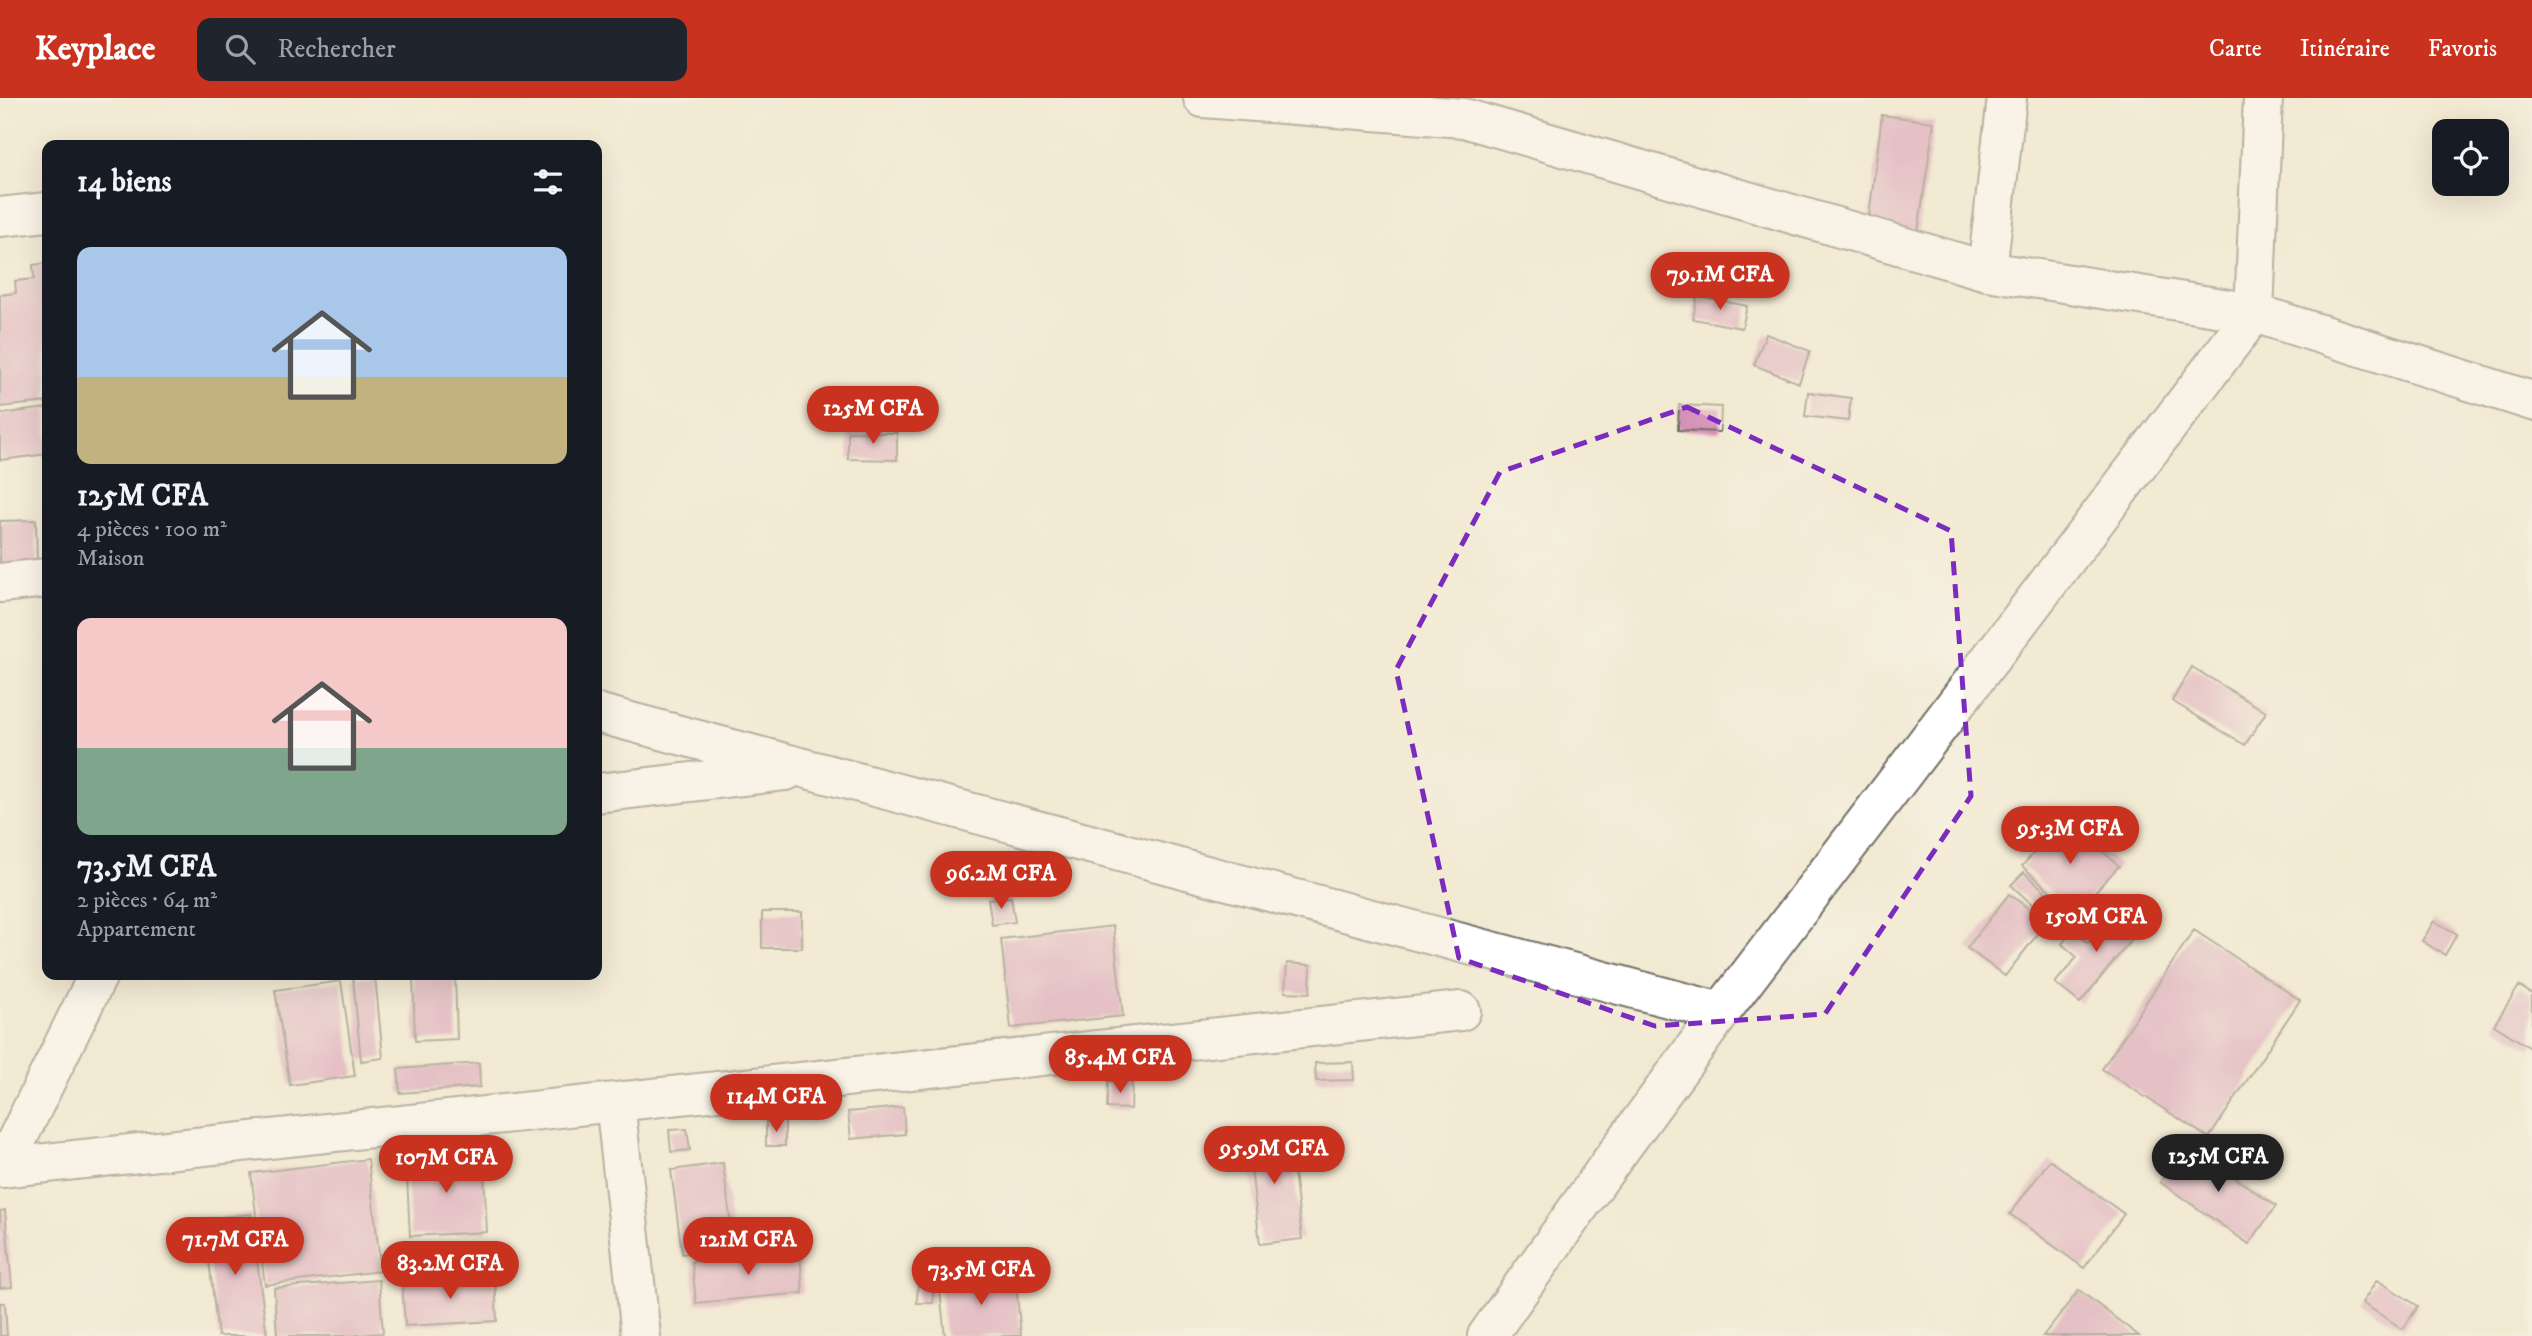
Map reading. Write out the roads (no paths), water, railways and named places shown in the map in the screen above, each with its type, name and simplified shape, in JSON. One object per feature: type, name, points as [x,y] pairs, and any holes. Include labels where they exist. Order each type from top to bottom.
[{"type":"street","points":[[1203,98],[1464,118],[1987,271],[2254,313],[2532,401]]},
{"type":"street","points":[[1987,271],[2007,98]]},
{"type":"street","points":[[1488,1336],[1721,1012],[2254,313],[2263,98]]},
{"type":"street","points":[[0,217],[42,213]]},
{"type":"street","points":[[0,583],[42,579]]},
{"type":"street","points":[[602,714],[1721,1012]]},
{"type":"street","points":[[602,792],[806,769]]},
{"type":"street","points":[[1,1168],[95,980]]},
{"type":"street","points":[[1,1168],[1461,1011]]},
{"type":"street","points":[[615,1102],[641,1336]]}]
